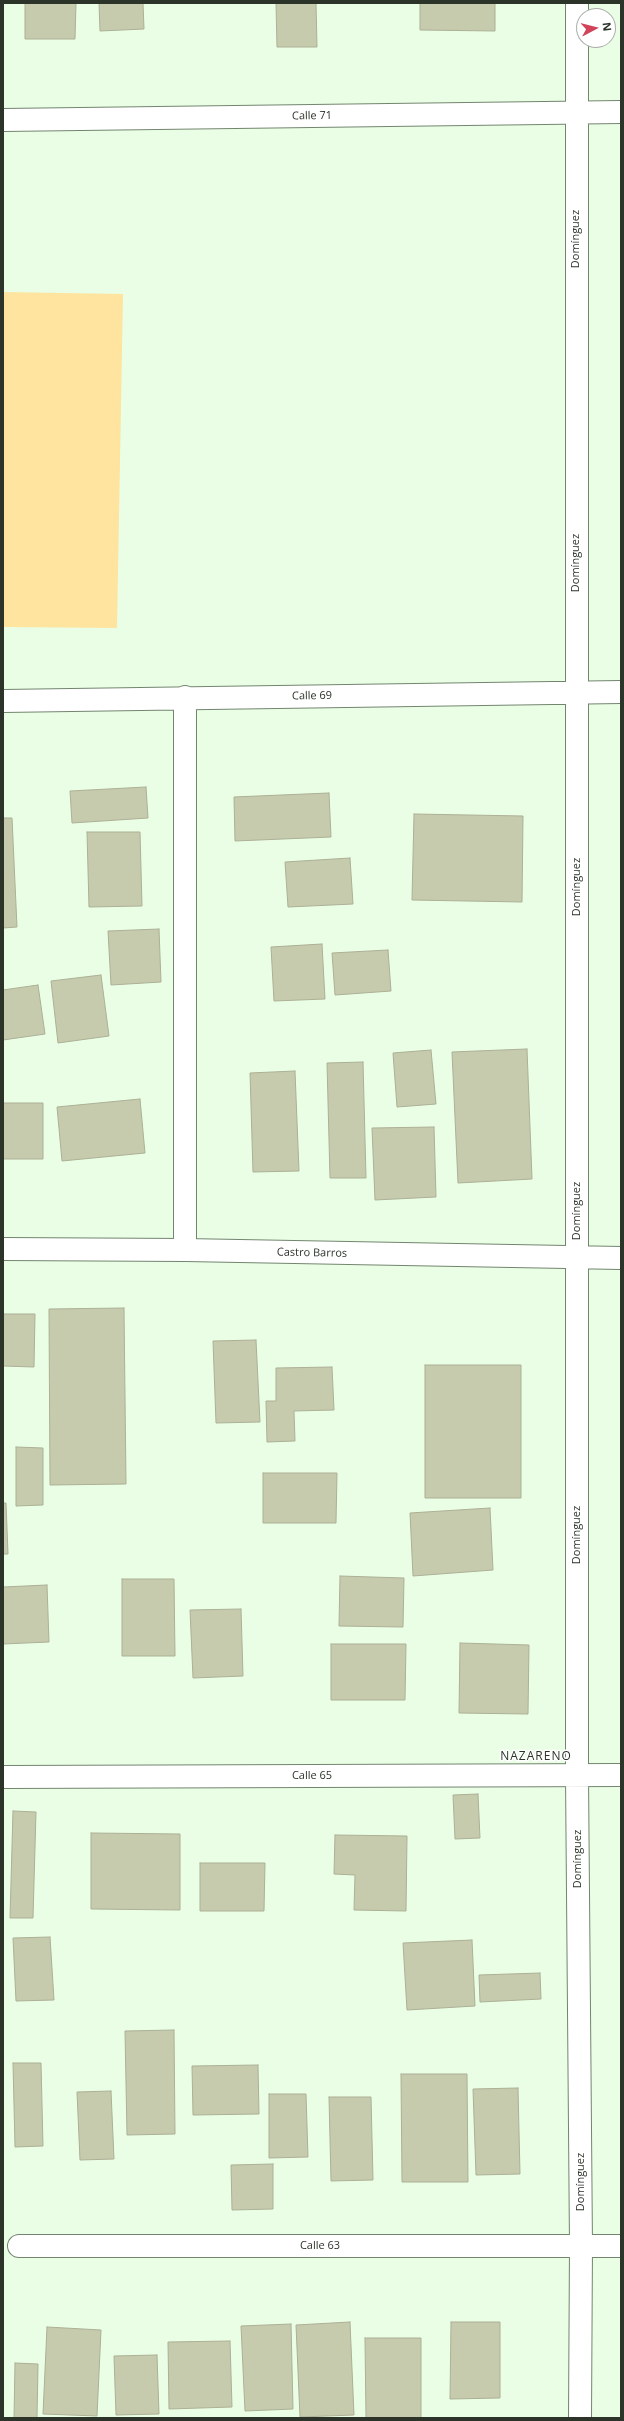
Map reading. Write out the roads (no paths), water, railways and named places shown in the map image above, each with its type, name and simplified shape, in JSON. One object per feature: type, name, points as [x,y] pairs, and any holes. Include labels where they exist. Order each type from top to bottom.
[{"type":"street","name":"Domínguez","points":[[576,3],[577,1776],[581,2245],[580,2418]]},
{"type":"street","name":"Calle 71","points":[[3,120],[621,112]]},
{"type":"street","name":"Calle 69","points":[[3,700],[621,692]]},
{"type":"street","points":[[185,697],[185,1250]]},
{"type":"street","name":"Castro Barros","points":[[3,1249],[185,1250],[621,1258]]},
{"type":"street","name":"Calle 65","points":[[3,1777],[621,1775]]},
{"type":"street","name":"Calle 63","points":[[19,2246],[621,2246]]},
{"type":"district","name":"NAZARENO","points":[[536,1757]]}]
